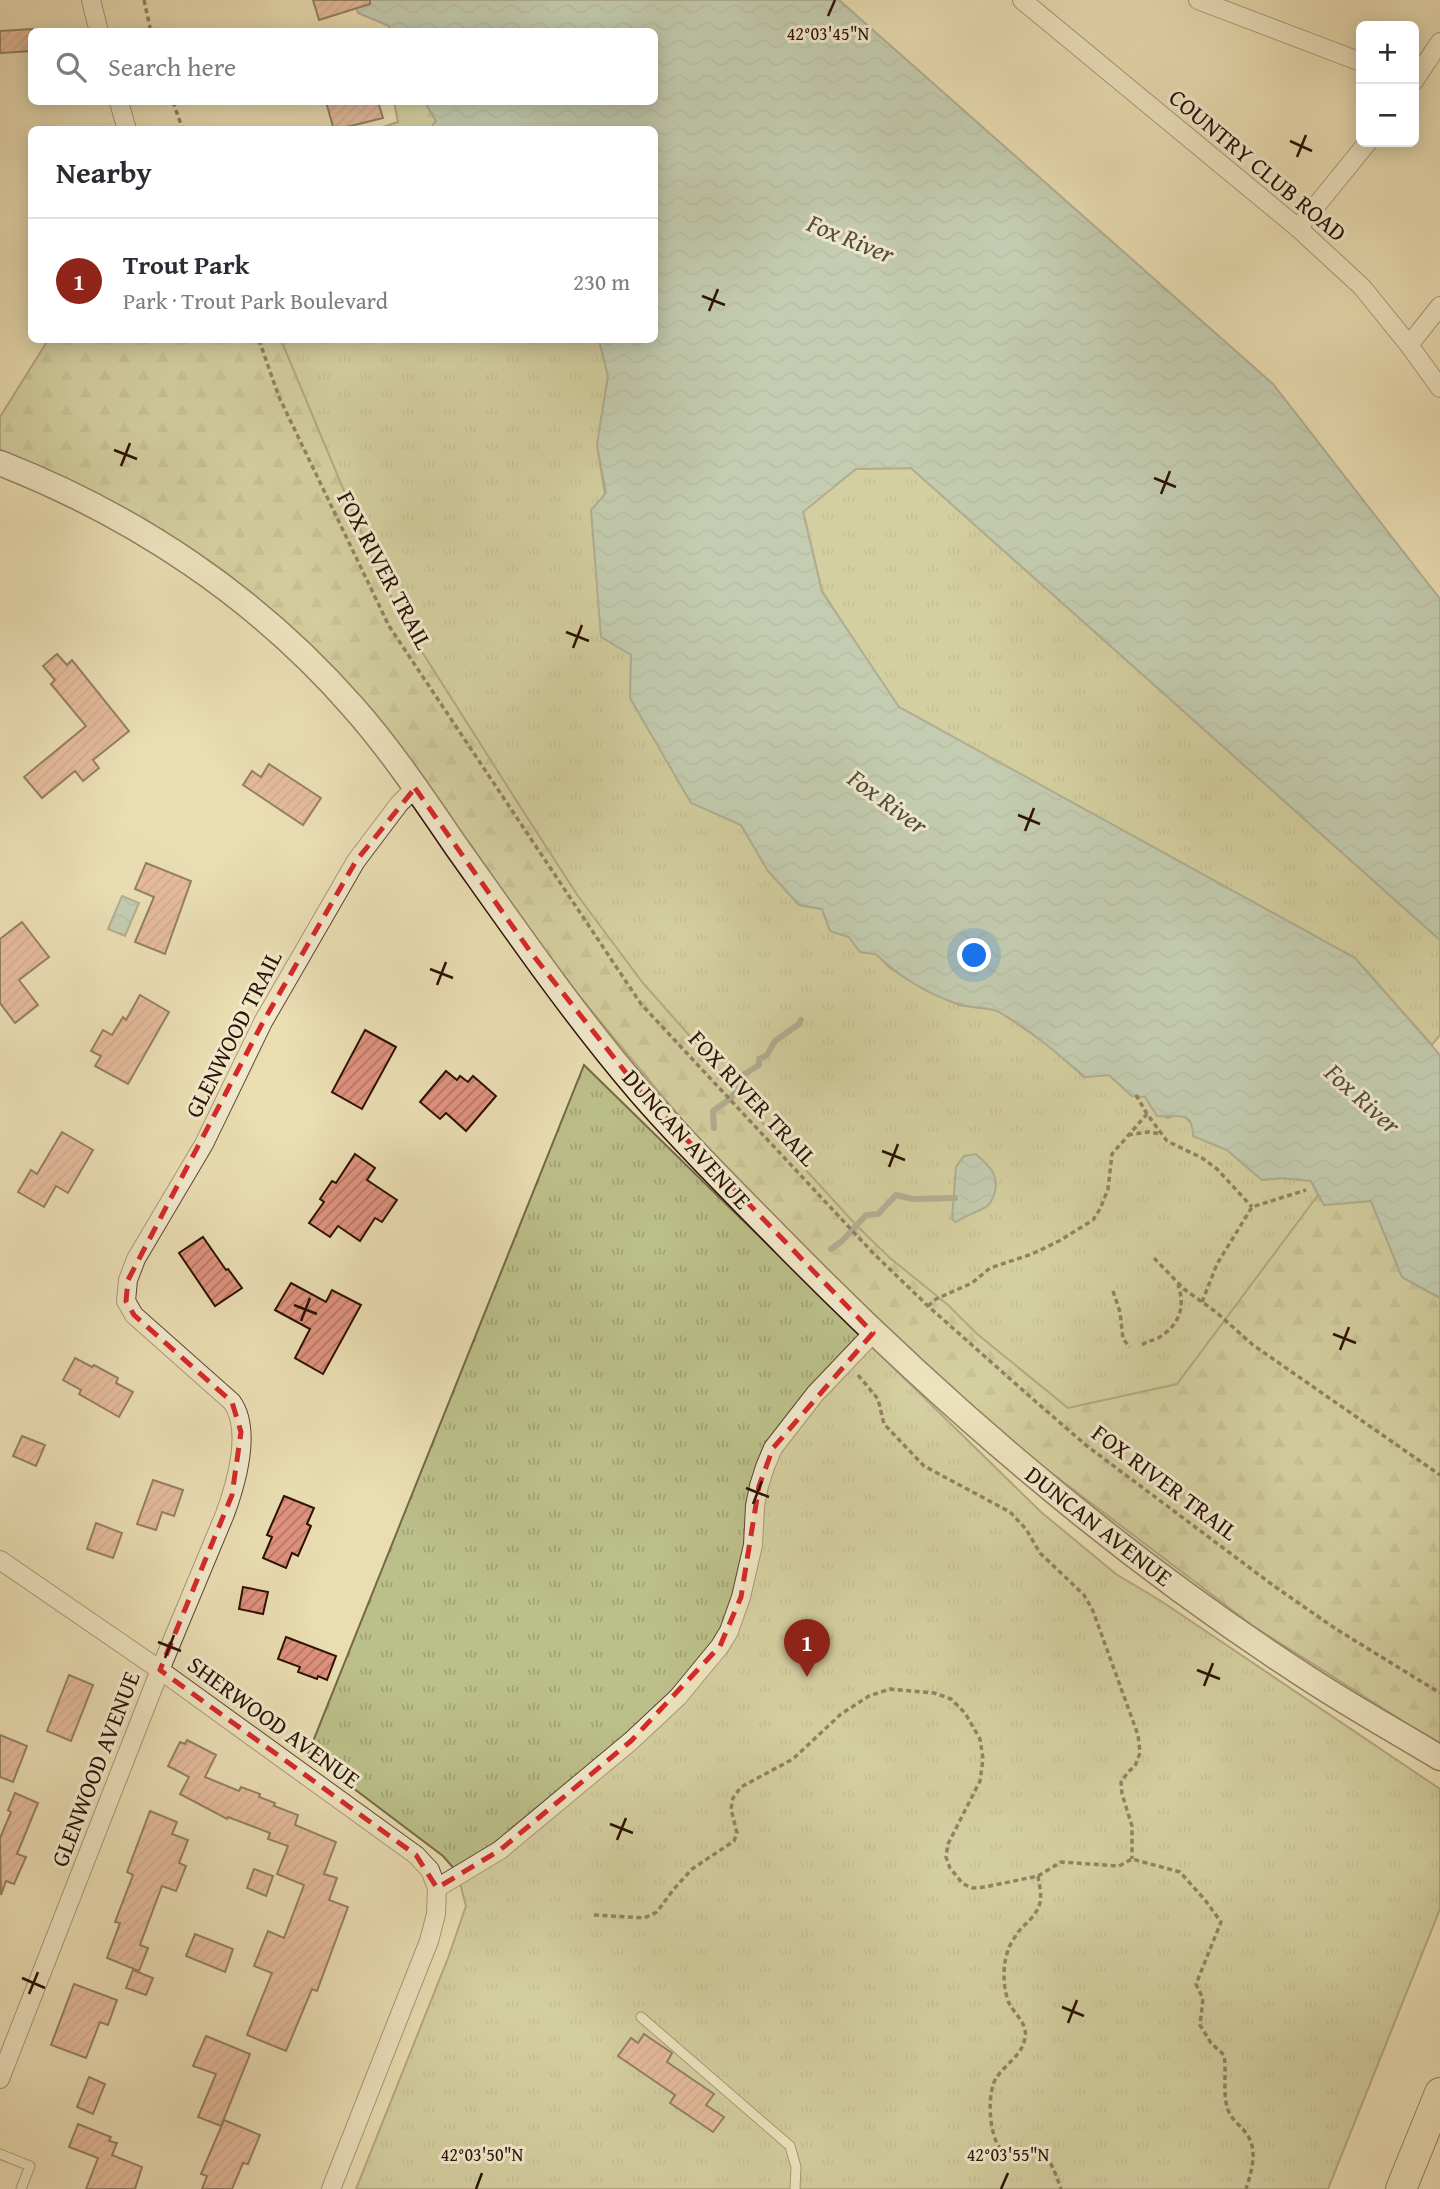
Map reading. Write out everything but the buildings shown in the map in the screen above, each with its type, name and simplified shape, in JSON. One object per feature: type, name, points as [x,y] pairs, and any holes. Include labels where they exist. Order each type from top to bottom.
[{"type":"highway","points":[[1401,2189],[1440,2093]]},
{"type":"street","points":[[91,0],[98,28]]},
{"type":"street","name":"COUNTRY CLUB ROAD","points":[[1022,0],[1298,228],[1362,287],[1440,388]]},
{"type":"street","points":[[1198,0],[1356,60]]},
{"type":"street","points":[[1419,74],[1440,42]]},
{"type":"street","points":[[120,105],[126,126]]},
{"type":"street","points":[[1298,228],[1364,147]]},
{"type":"street","points":[[1409,345],[1440,306]]},
{"type":"street","name":"DUNCAN AVENUE","points":[[0,463],[46,481],[134,526],[191,563],[246,603],[332,684],[372,730],[532,954],[642,1093],[734,1193],[873,1333],[1035,1477],[1141,1562],[1297,1672],[1440,1758]]},
{"type":"street","name":"GLENWOOD TRAIL","points":[[134,1315],[126,1301],[128,1280],[136,1259],[204,1144],[263,1022],[356,861],[399,804],[415,788]]},
{"type":"street","name":"GLENWOOD AVENUE","points":[[0,2079],[160,1670],[232,1495],[240,1459],[239,1412],[232,1402],[134,1315]]},
{"type":"street","points":[[331,2189],[431,1935],[436,1914],[437,1888],[500,1850],[631,1741],[678,1697],[720,1646],[735,1614],[748,1571],[753,1545],[755,1506],[765,1467],[785,1431],[846,1359],[873,1333]]},
{"type":"street","name":"SHERWOOD AVENUE","points":[[0,1560],[160,1670],[416,1855],[430,1870],[437,1888]]},
{"type":"lane","points":[[641,2017],[790,2146],[796,2167],[795,2189]]},
{"type":"lane","points":[[0,2154],[30,2166],[21,2189]]},
{"type":"path","points":[[144,0],[150,28]]},
{"type":"path","points":[[174,105],[182,126]]},
{"type":"path","name":"FOX RIVER TRAIL","points":[[259,343],[279,397],[389,626],[641,1004],[842,1220],[928,1307],[1087,1446],[1203,1534],[1336,1629],[1440,1693]]},
{"type":"path","points":[[1136,1095],[1167,1141],[1202,1158],[1217,1169],[1252,1207]]},
{"type":"path","points":[[928,1307],[936,1299],[972,1283],[990,1268],[1032,1254],[1093,1220],[1108,1189],[1112,1154],[1147,1114]]},
{"type":"path","points":[[1128,1135],[1149,1132],[1163,1135]]},
{"type":"path","points":[[1202,1302],[1217,1264],[1252,1207],[1306,1190]]},
{"type":"path","points":[[1154,1258],[1176,1280],[1254,1345],[1440,1475]]},
{"type":"path","points":[[1142,1345],[1167,1332],[1179,1317],[1182,1311],[1182,1296],[1176,1280]]},
{"type":"path","points":[[1113,1291],[1120,1312],[1123,1339],[1130,1347]]},
{"type":"path","points":[[846,1359],[878,1399],[884,1424],[923,1466],[1010,1512],[1026,1529],[1040,1553],[1084,1595],[1093,1611],[1138,1735],[1140,1753],[1135,1766],[1121,1782],[1132,1826],[1132,1858]]},
{"type":"path","points":[[594,1915],[644,1918],[657,1912],[692,1869],[734,1841],[737,1833],[732,1809],[733,1798],[741,1787],[793,1759],[841,1714],[869,1696],[890,1689],[934,1693],[951,1699],[965,1713],[981,1739],[983,1759],[980,1781],[948,1844],[946,1857],[950,1868],[963,1884],[973,1888],[1038,1876],[1061,1862],[1119,1866],[1132,1858],[1180,1872],[1221,1922],[1196,1984],[1203,1998],[1200,2025],[1211,2043],[1224,2055],[1225,2099],[1228,2111],[1252,2145],[1253,2168],[1246,2189]]},
{"type":"path","points":[[1038,1876],[1041,1888],[1040,1903],[1033,1918],[1015,1935],[1005,1962],[1009,2004],[1023,2024],[1026,2036],[1021,2050],[996,2077],[991,2101],[992,2129],[1000,2149],[1026,2149],[1039,2152],[1051,2160],[1061,2189]]},
{"type":"highlighted area","points":[[415,788],[532,954],[642,1093],[873,1333],[773,1448],[759,1486],[741,1597],[720,1646],[631,1741],[500,1850],[437,1888],[416,1855],[160,1670],[232,1495],[241,1432],[232,1402],[134,1315],[126,1301],[128,1280],[263,1022],[356,861]]},
{"type":"green space","points":[[395,105],[427,105],[436,121],[432,126],[386,126],[398,122]]},
{"type":"green space","points":[[46,343],[600,343],[608,376],[1194,1136],[1311,1181],[1324,1205],[1371,1201],[1402,1277],[1440,1298],[1440,1743],[1253,1626],[1045,1468],[985,1418],[820,1265],[694,1134],[545,955],[264,604],[218,567],[139,517],[56,475],[0,451],[0,417]]},
{"type":"green space","points":[[282,343],[600,343],[608,376],[597,445],[631,655],[630,698],[691,802],[741,825],[768,871],[799,905],[822,909],[830,931],[849,937],[860,952],[876,954],[890,968],[925,990],[959,1005],[997,1010],[1047,1044],[1084,1077],[1109,1075],[1132,1096],[1145,1096],[1167,1118],[1177,1115],[1186,1118],[1194,1136],[1227,1150],[1262,1180],[1281,1178],[1311,1181],[1318,1195],[1177,1384],[1068,1408],[976,1333],[857,1226],[751,1110],[643,983],[578,896],[412,636],[378,572]]},
{"type":"green space","points":[[911,468],[1440,940],[1440,1035],[1432,1045],[1355,958],[898,707],[822,591],[803,511],[856,469]]},
{"type":"green space","points":[[584,1065],[1041,1512],[1116,1574],[1161,1601],[1440,1789],[1440,1909],[1328,2189],[356,2189],[466,1906],[457,1872],[443,1856],[308,1754]]},
{"type":"water","name":"Fox River","points":[[353,0],[839,0],[1273,384],[1440,599],[1440,940],[911,468],[856,469],[803,512],[822,592],[899,707],[1355,958],[1440,1055],[1440,1298],[1402,1277],[1371,1201],[1324,1205],[1311,1181],[1281,1178],[1262,1180],[1227,1150],[1193,1136],[1190,1121],[1186,1118],[1157,1116],[1145,1097],[1132,1096],[1109,1075],[1085,1077],[1033,1034],[999,1012],[963,1006],[947,1000],[904,977],[876,954],[860,952],[849,937],[830,931],[822,909],[799,905],[768,871],[741,825],[691,803],[630,698],[631,655],[601,637],[591,510],[606,493],[597,445],[608,376],[600,343],[658,343],[658,126],[432,126],[436,121],[427,105],[658,105],[658,28],[389,28],[358,13]]},
{"type":"water","points":[[122,896],[139,903],[125,936],[108,929]]},
{"type":"water","points":[[976,1154],[994,1175],[995,1192],[988,1206],[956,1222],[952,1219],[956,1167],[964,1156]]},
{"type":"waterway","points":[[714,1128],[713,1111],[733,1095],[743,1075],[759,1065],[759,1059],[767,1055],[775,1041],[801,1020]]},
{"type":"waterway","points":[[831,1249],[866,1215],[878,1214],[896,1195],[913,1199],[955,1198]]},
{"type":"place","name":"Trout Park","points":[[807,1677]]}]
